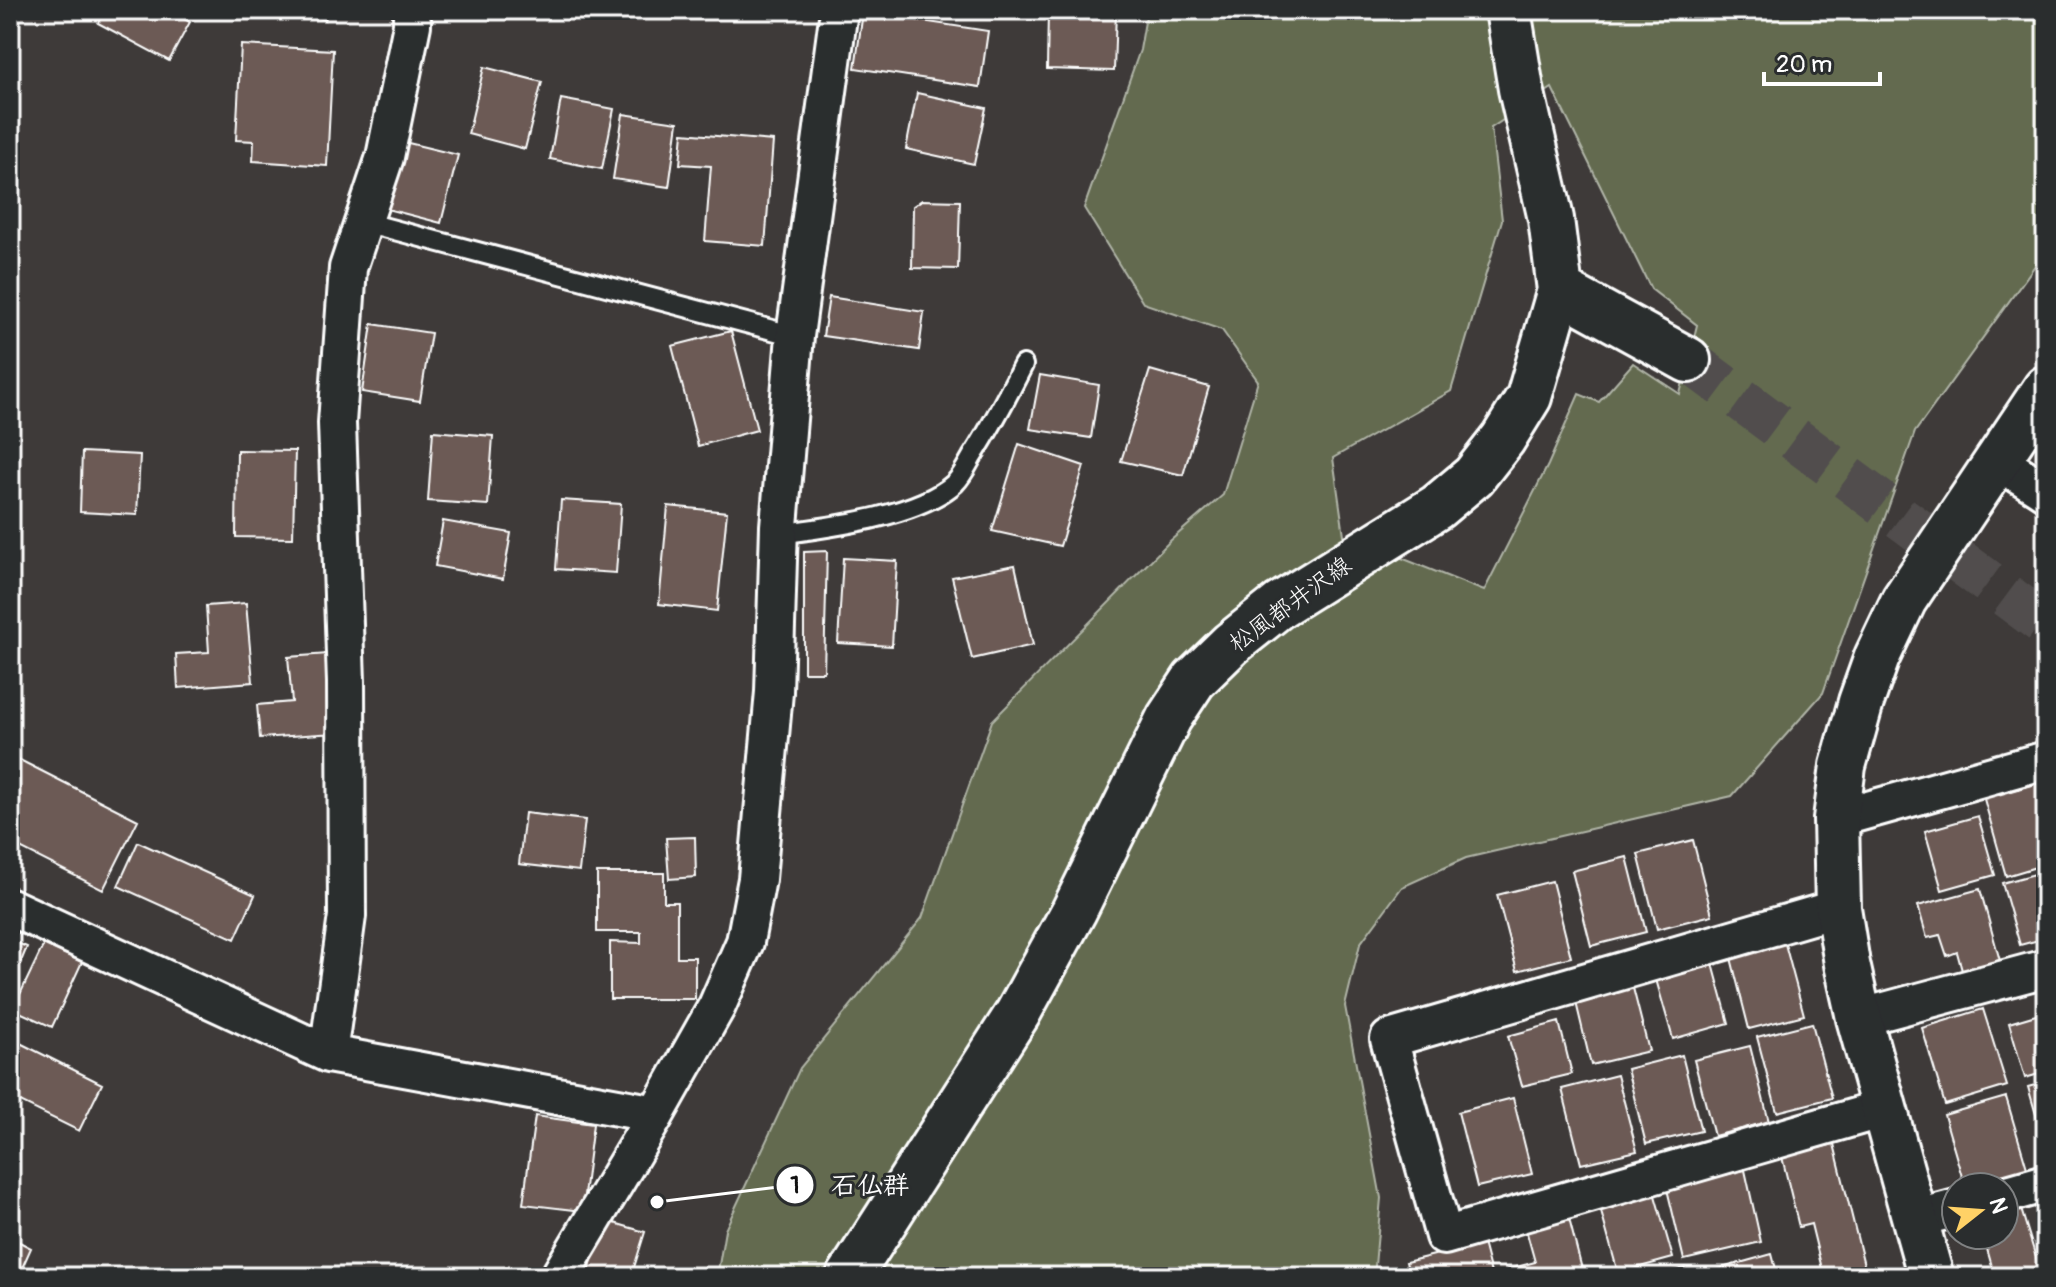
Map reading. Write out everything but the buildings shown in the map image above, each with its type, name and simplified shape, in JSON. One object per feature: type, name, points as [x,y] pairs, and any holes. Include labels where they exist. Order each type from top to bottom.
[{"type":"street","points":[[328,1054],[347,916],[346,682],[337,423],[348,268],[385,157],[412,25],[412,10]]},
{"type":"street","points":[[559,1277],[717,1006],[745,942],[757,879],[773,707],[779,534],[795,336],[839,10]]},
{"type":"street","name":"松風都井沢線","points":[[849,1277],[1018,1013],[1074,911],[1169,718],[1194,680],[1231,644],[1280,605],[1437,507],[1474,476],[1503,439],[1529,397],[1560,290],[1551,219],[1521,89],[1508,10]]},
{"type":"street","points":[[1560,290],[1688,360]]},
{"type":"street","points":[[1931,1277],[1936,1213],[1883,1109],[1859,1018],[1838,908],[1836,819],[1843,766],[1877,657],[1904,600],[2046,388]]},
{"type":"street","points":[[1998,461],[2046,492]]},
{"type":"street","points":[[1836,819],[2046,760]]},
{"type":"street","points":[[10,907],[328,1054],[656,1114]]},
{"type":"street","points":[[1838,908],[1389,1039],[1444,1236],[1883,1109]]},
{"type":"street","points":[[1859,1018],[2046,968]]},
{"type":"street","points":[[2020,1190],[2046,1183]]},
{"type":"lane","points":[[364,222],[795,336]]},
{"type":"lane","points":[[779,534],[844,524],[938,496],[957,481],[992,425],[1023,365]]},
{"type":"green space","points":[[1147,10],[2046,10],[2046,250],[1915,432],[1823,693],[1732,796],[1466,858],[1402,887],[1360,944],[1345,1006],[1381,1198],[1374,1277],[717,1277],[725,1230],[800,1068],[922,918],[992,721],[1170,541],[1223,495],[1258,381],[1222,330],[1143,303],[1084,208],[1140,50]],"holes":[[[1552,88],[1651,289],[1697,325],[1680,394],[1633,363],[1599,402],[1579,394],[1548,465],[1484,591],[1344,535],[1333,458],[1451,391],[1502,220],[1491,128]]]},
{"type":"tunnel","points":[[1688,360],[2046,625]]},
{"type":"place","name":"石仏群","points":[[657,1202]]}]
